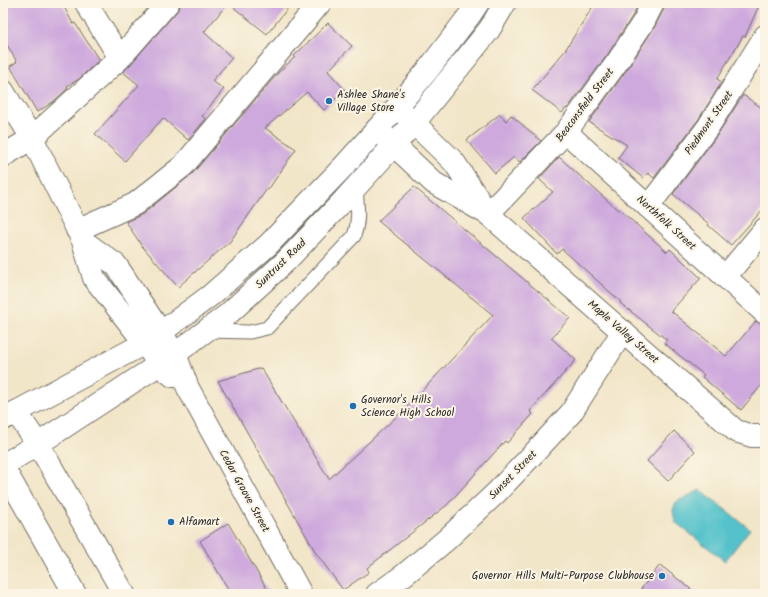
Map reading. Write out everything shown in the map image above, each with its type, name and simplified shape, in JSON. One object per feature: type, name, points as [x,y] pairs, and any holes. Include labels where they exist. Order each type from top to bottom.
[{"type":"street","points":[[86,3],[120,58]]},
{"type":"street","points":[[3,156],[32,138],[120,58],[168,3]]},
{"type":"street","points":[[80,236],[136,204],[182,166],[320,3]]},
{"type":"street","name":"Suntrust Road","points":[[10,415],[153,338],[211,296],[268,245],[338,172],[397,107],[478,3]]},
{"type":"street","name":"Suntrust Road","points":[[3,466],[167,360],[227,315],[286,261],[414,123],[488,30],[505,3]]},
{"type":"street","name":"Beaconsfield Street","points":[[488,214],[566,132],[618,61],[644,21],[653,3]]},
{"type":"street","name":"Piedmont Street","points":[[648,207],[708,127],[765,36]]},
{"type":"street","points":[[3,91],[32,138],[80,236],[116,265],[153,338],[167,360]]},
{"type":"street","points":[[397,107],[454,162],[488,214]]},
{"type":"street","points":[[377,129],[434,183],[488,214]]},
{"type":"street","name":"Northfolk Street","points":[[566,132],[765,313]]},
{"type":"street","name":"Maple Valley Street","points":[[488,214],[736,431],[752,436],[765,436]]},
{"type":"street","points":[[725,277],[765,229]]},
{"type":"street","name":"Sunset Street","points":[[377,594],[404,575],[446,540],[497,492],[536,451],[571,413],[623,331]]},
{"type":"street","name":"Cedar Groove Street","points":[[167,360],[188,388],[301,594]]},
{"type":"street","points":[[10,415],[38,444],[124,594]]},
{"type":"street","points":[[3,466],[75,594]]},
{"type":"lane","points":[[205,331],[250,332],[267,328],[354,236],[358,216],[356,187]]},
{"type":"water","points":[[700,490],[750,529],[725,561],[675,522],[673,510],[676,502]]},
{"type":"building","points":[[12,3],[62,3],[73,24],[75,23],[99,60],[79,79],[67,86],[68,88],[53,102],[37,112],[10,66],[17,62],[3,38],[3,9]]},
{"type":"building","points":[[180,3],[228,3],[204,32],[232,58],[212,81],[224,89],[202,116],[206,119],[188,140],[163,118],[125,161],[95,134],[139,85],[123,72],[177,11]]},
{"type":"building","points":[[228,3],[292,3],[267,34]]},
{"type":"building","points":[[595,3],[639,3],[608,54],[567,109],[566,108],[562,113],[532,90],[564,52]]},
{"type":"building","points":[[665,3],[760,3],[745,37],[743,36],[717,79],[722,82],[698,120],[654,178],[648,173],[643,178],[618,158],[627,145],[589,122],[628,68],[654,28],[664,9]]},
{"type":"building","points":[[328,23],[352,46],[328,71],[345,90],[324,110],[307,92],[265,128],[296,149],[229,243],[178,287],[142,246],[126,222],[143,214],[192,174],[279,72]]},
{"type":"building","points":[[743,95],[765,110],[765,207],[731,245],[708,225],[709,224],[673,194],[718,134]]},
{"type":"building","points":[[500,114],[506,121],[511,115],[541,141],[520,162],[514,157],[495,173],[467,140]]},
{"type":"building","points":[[559,157],[667,252],[670,249],[701,278],[671,311],[726,356],[756,321],[762,325],[765,325],[765,381],[741,410],[702,377],[704,375],[664,343],[667,340],[620,303],[621,302],[562,249],[557,254],[524,218],[553,192],[539,179]]},
{"type":"building","points":[[414,187],[570,318],[551,338],[576,360],[530,411],[533,414],[507,443],[505,441],[447,505],[367,568],[369,572],[343,590],[316,553],[218,381],[261,368],[329,479],[408,406],[493,315],[378,221]]},
{"type":"building","points":[[674,431],[695,451],[668,481],[647,461]]},
{"type":"building","points":[[228,523],[270,594],[231,594],[200,541]]},
{"type":"building","name":"Governor Hills Multi-Purpose Clubhouse","points":[[660,565],[697,594],[637,594]]},
{"type":"place","name":"Ashlee Shane's Village Store","points":[[329,101]]},
{"type":"place","name":"Governor's Hills Science High School","points":[[353,406]]},
{"type":"place","name":"Alfamart","points":[[171,522]]},
{"type":"place","name":"Governor Hills Multi-Purpose Clubhouse","points":[[662,576]]}]
